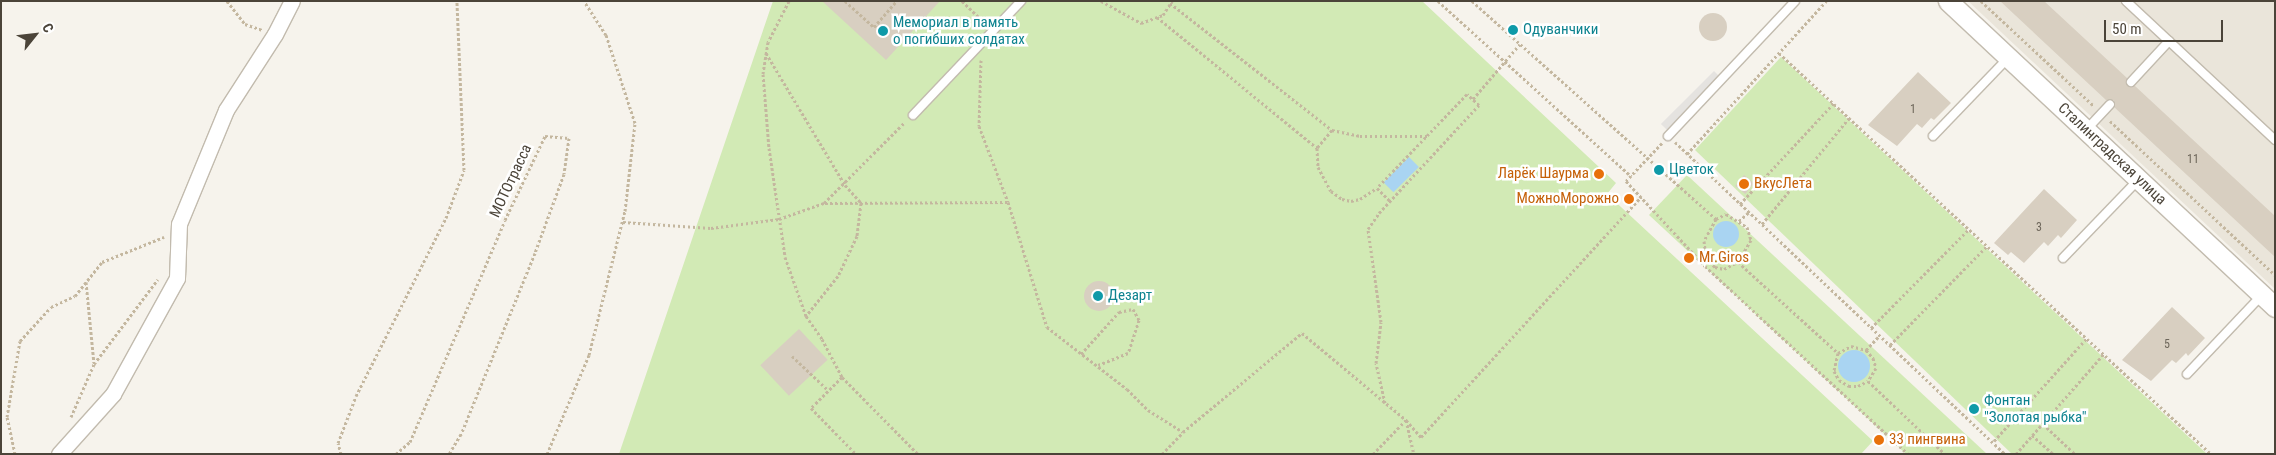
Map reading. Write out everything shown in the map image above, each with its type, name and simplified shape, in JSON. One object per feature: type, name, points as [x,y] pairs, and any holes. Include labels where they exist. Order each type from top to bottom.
[{"type":"street","points":[[59,454],[113,394],[177,278],[179,224],[226,110],[275,34],[292,1]]},
{"type":"street","name":"Сталинградская улица","points":[[1948,1],[2269,301]]},
{"type":"lane","points":[[913,115],[981,47],[1021,1]]},
{"type":"lane","points":[[1668,136],[1794,1]]},
{"type":"lane","points":[[2126,1],[2275,140]]},
{"type":"lane","points":[[2131,82],[2169,41]]},
{"type":"lane","points":[[1933,136],[2009,58]]},
{"type":"lane","points":[[2086,130],[2110,104]]},
{"type":"lane","points":[[2063,258],[2138,179]]},
{"type":"lane","points":[[2187,374],[2269,301]]},
{"type":"path","points":[[228,1],[245,24],[275,34]]},
{"type":"path","points":[[340,454],[338,443],[356,396],[446,218],[464,170],[457,1]]},
{"type":"path","points":[[547,454],[589,355],[623,222],[635,123],[606,35],[584,1]]},
{"type":"path","points":[[789,1],[768,42],[763,74],[778,219],[785,257],[806,316],[822,339],[842,377],[918,454]]},
{"type":"path","points":[[845,1],[874,27],[897,1]]},
{"type":"path","points":[[962,1],[993,31]]},
{"type":"path","points":[[1101,1],[1141,22],[1163,15],[1171,2],[1332,130],[1360,136],[1427,136]]},
{"type":"path","points":[[1438,1],[1631,176]]},
{"type":"path","points":[[1472,1],[1716,219]]},
{"type":"path","points":[[1687,154],[1826,1]]},
{"type":"path","points":[[1981,1],[2275,275]]},
{"type":"path","points":[[1157,17],[1317,148]]},
{"type":"path","points":[[1473,99],[1520,44]]},
{"type":"path","points":[[981,47],[979,126],[1008,202],[1047,327],[1098,365],[1148,410],[1183,432]]},
{"type":"path","points":[[766,53],[845,185],[861,203],[857,236],[838,276],[806,316]]},
{"type":"path","points":[[1779,53],[2211,454]]},
{"type":"path","points":[[1332,130],[1317,148],[1318,167],[1325,181],[1342,199],[1360,199],[1377,188],[1467,94],[1480,106],[1390,201],[1368,229],[1381,322],[1376,363],[1386,402]]},
{"type":"path","points":[[1740,204],[1834,103]]},
{"type":"path","points":[[824,203],[845,185],[884,140],[913,115]]},
{"type":"path","points":[[1762,224],[1849,118]]},
{"type":"path","name":"МОТОтрасса","points":[[396,454],[410,442],[508,212],[545,136],[568,138],[564,174],[535,253],[461,434],[449,454]]},
{"type":"path","points":[[1908,454],[1705,266],[1626,181],[1668,136],[1879,336],[1994,441],[2005,454]]},
{"type":"path","points":[[1377,188],[1390,201]]},
{"type":"path","points":[[1162,454],[1183,432],[1302,333],[1386,402],[1421,437],[1641,198]]},
{"type":"path","points":[[623,222],[711,228],[778,219],[824,203],[1008,202]]},
{"type":"path","points":[[1740,221],[1749,212]]},
{"type":"path","points":[[1705,266],[1708,262],[1704,241],[1716,219],[1726,214],[1747,227],[1751,240],[1738,262],[1724,269],[1708,262]]},
{"type":"path","points":[[1872,328],[1969,229]]},
{"type":"path","points":[[15,454],[7,417],[20,341],[51,307],[75,296],[102,262],[178,232]]},
{"type":"path","points":[[1890,345],[1987,246]]},
{"type":"path","points":[[1738,262],[1838,353]]},
{"type":"path","points":[[67,427],[94,364],[163,272]]},
{"type":"path","points":[[86,281],[94,364]]},
{"type":"path","points":[[1082,354],[1119,312],[1133,309],[1140,320],[1128,353],[1098,365]]},
{"type":"path","points":[[1866,350],[1879,336]]},
{"type":"path","points":[[1994,441],[2087,338]]},
{"type":"path","points":[[1851,346],[1866,350],[1873,358],[1876,368],[1868,381],[1858,386],[1849,386],[1839,380],[1834,371],[1838,353],[1851,346]]},
{"type":"path","points":[[2016,454],[2104,354]]},
{"type":"path","points":[[792,356],[828,390]]},
{"type":"path","points":[[842,377],[811,408],[856,454]]},
{"type":"path","points":[[1834,386],[1839,380]]},
{"type":"path","points":[[1868,381],[1945,454]]},
{"type":"path","points":[[1373,454],[1406,420]]},
{"type":"path","points":[[1406,420],[1414,454]]},
{"type":"path","points":[[2043,424],[2075,454]]},
{"type":"path","points":[[2032,435],[2053,454]]},
{"type":"shaded area","points":[[1968,1],[2275,1],[2275,289]]},
{"type":"shaded area","points":[[1714,71],[1722,79],[1669,132],[1661,124]]},
{"type":"green space","points":[[773,1],[1422,1],[1616,183],[1607,194],[1873,441],[1861,454],[619,454]]},
{"type":"green space","points":[[1781,57],[2207,454],[2012,454],[1695,150]]},
{"type":"green space","points":[[1687,175],[1987,454],[1906,454],[1649,215]]},
{"type":"water","points":[[1409,157],[1419,167],[1393,192],[1384,182]]},
{"type":"water","points":[[1726,221],[1735,225],[1739,234],[1735,243],[1726,247],[1717,243],[1713,234],[1717,225]]},
{"type":"water","points":[[1854,350],[1860,351],[1865,355],[1869,360],[1869,372],[1865,377],[1860,381],[1854,382],[1848,381],[1843,377],[1839,372],[1838,366],[1839,360],[1843,355],[1848,351]]},
{"type":"building","name":"Мемориал в память о погибших солдатах","points":[[822,1],[940,1],[886,60]]},
{"type":"building","points":[[2000,1],[2044,1],[2127,78],[2127,86],[2135,86],[2275,216],[2275,257],[2114,107],[2114,100],[2106,100]]},
{"type":"building","points":[[1713,13],[1723,17],[1727,27],[1723,37],[1713,41],[1703,37],[1699,27],[1703,17]]},
{"type":"building","points":[[1918,72],[1951,103],[1934,120],[1931,118],[1922,128],[1917,124],[1897,146],[1868,125]]},
{"type":"building","name":"ВкусЛета","points":[[1744,175],[1754,183],[1745,194],[1735,186]]},
{"type":"building","points":[[2044,189],[2077,220],[2061,238],[2058,235],[2048,246],[2044,242],[2024,263],[2011,252],[2008,255],[1994,243]]},
{"type":"building","name":"Дезарт","points":[[1099,281],[1110,285],[1114,296],[1110,307],[1099,311],[1088,307],[1084,296],[1088,285]]},
{"type":"building","points":[[2172,307],[2205,338],[2188,356],[2186,353],[2176,363],[2172,360],[2151,381],[2122,360]]},
{"type":"building","points":[[799,329],[828,360],[789,396],[760,365]]},
{"type":"place","name":"Одуванчики","points":[[1513,30]]},
{"type":"place","name":"Мемориал в память о погибших солдатах","points":[[883,31]]},
{"type":"place","name":"Цветок","points":[[1659,170]]},
{"type":"place","name":"Ларёк Шаурма","points":[[1599,174]]},
{"type":"place","name":"ВкусЛета","points":[[1744,184]]},
{"type":"place","name":"МожноМорожно","points":[[1629,199]]},
{"type":"place","name":"Mr.Giros","points":[[1689,258]]},
{"type":"place","name":"Дезарт","points":[[1098,296]]},
{"type":"place","name":"Фонтан \"Золотая рыбка\"","points":[[1974,409]]},
{"type":"place","name":"33 пингвина","points":[[1879,440]]}]
